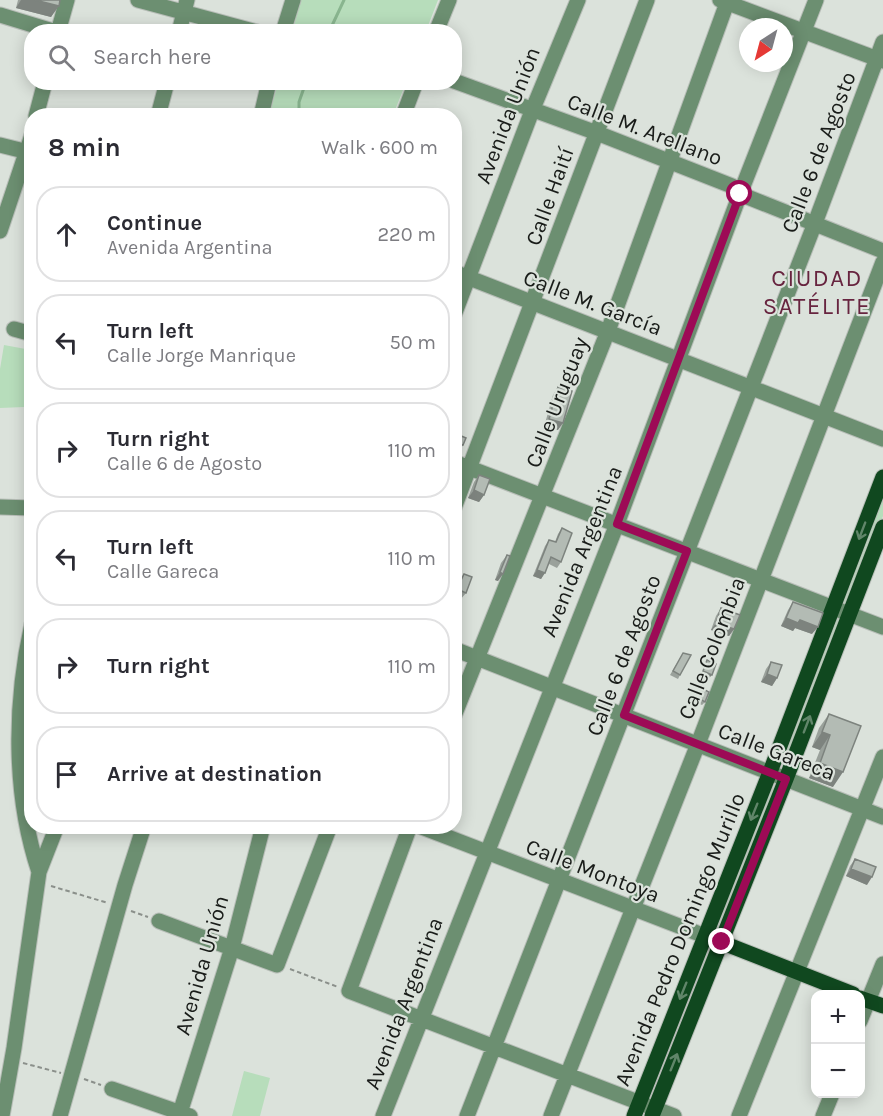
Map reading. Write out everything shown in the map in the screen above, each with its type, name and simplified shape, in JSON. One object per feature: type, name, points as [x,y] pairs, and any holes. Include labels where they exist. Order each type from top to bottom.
[{"type":"main road","name":"Avenida Pedro Domingo Murillo","points":[[636,1109],[770,772],[883,477]]},
{"type":"main road","name":"Avenida Pedro Domingo Murillo","points":[[654,1112],[883,527]]},
{"type":"main road","name":"Calle Montoya","points":[[705,936],[842,990]]},
{"type":"street","points":[[60,24],[67,0]]},
{"type":"street","points":[[138,0],[186,6],[235,24]]},
{"type":"street","points":[[285,24],[292,0]]},
{"type":"street","points":[[439,24],[449,0]]},
{"type":"street","name":"Avenida Unión","points":[[462,275],[578,0]]},
{"type":"street","name":"Calle Haití","points":[[462,488],[647,0]]},
{"type":"street","name":"Avenida Argentina","points":[[384,1116],[617,524],[740,194],[816,0]]},
{"type":"street","points":[[725,1],[804,33],[880,60]]},
{"type":"street","name":"Calle Uruguay","points":[[462,697],[608,331],[725,1]]},
{"type":"street","points":[[181,24],[186,6]]},
{"type":"street","points":[[0,15],[30,24]]},
{"type":"street","name":"Calle 6 de Agosto","points":[[467,1116],[880,60],[883,42]]},
{"type":"street","name":"Calle M. Arellano","points":[[462,84],[669,161],[732,186],[740,194],[883,251]]},
{"type":"street","points":[[38,108],[43,90]]},
{"type":"street","points":[[160,108],[164,90]]},
{"type":"street","points":[[263,108],[267,90]]},
{"type":"street","points":[[406,108],[413,90]]},
{"type":"street","points":[[0,145],[24,151]]},
{"type":"street","points":[[0,231],[24,166]]},
{"type":"street","name":"Calle Colombia","points":[[551,1116],[698,744],[883,262]]},
{"type":"street","name":"Calle M. García","points":[[462,275],[883,439]]},
{"type":"street","points":[[14,329],[24,332]]},
{"type":"street","points":[[462,465],[883,627]]},
{"type":"street","points":[[0,507],[24,508]]},
{"type":"street","name":"Calle Gareca","points":[[462,652],[883,817]]},
{"type":"street","points":[[24,700],[18,747],[24,798]]},
{"type":"street","points":[[739,1116],[883,757]]},
{"type":"street","points":[[28,834],[38,877]]},
{"type":"street","points":[[2,1116],[6,1060],[38,877],[54,834]]},
{"type":"street","points":[[60,1116],[142,834]]},
{"type":"street","name":"Avenida Unión","points":[[183,1115],[232,948],[261,834]]},
{"type":"street","points":[[159,921],[277,964],[327,834]]},
{"type":"street","points":[[407,834],[349,991],[567,1075],[636,1109],[674,1116]]},
{"type":"street","name":"Calle Montoya","points":[[438,834],[705,936]]},
{"type":"street","points":[[871,1002],[883,964]]},
{"type":"street","points":[[112,1089],[183,1115]]},
{"type":"street","points":[[823,1116],[830,1098]]},
{"type":"path","points":[[38,877],[159,921]]},
{"type":"path","points":[[277,964],[349,991]]},
{"type":"path","points":[[6,1060],[71,1075],[112,1089]]},
{"type":"green space","points":[[301,0],[438,0],[429,24],[294,24]]},
{"type":"green space","points":[[276,90],[403,90],[396,108],[271,108]]},
{"type":"green space","points":[[4,345],[24,349],[24,407],[0,408],[0,369]]},
{"type":"green space","points":[[883,492],[883,516],[848,605],[840,602]]},
{"type":"green space","points":[[834,618],[842,621],[786,766],[778,763]]},
{"type":"green space","points":[[769,786],[777,789],[720,934],[712,931]]},
{"type":"green space","points":[[704,951],[712,954],[655,1099],[647,1096]]},
{"type":"green space","points":[[244,1071],[270,1078],[260,1116],[232,1116]]},
{"type":"building","points":[[35,0],[60,0],[59,6]]},
{"type":"building","points":[[558,387],[572,391],[563,423],[549,419]]},
{"type":"building","points":[[479,475],[490,479],[484,495],[474,490]]},
{"type":"building","points":[[562,528],[572,533],[561,562],[551,557],[545,573],[537,570],[549,540],[556,542]]},
{"type":"building","points":[[507,555],[510,556],[503,574],[500,572]]},
{"type":"building","points":[[464,574],[472,577],[466,593],[462,591]]},
{"type":"building","points":[[793,602],[823,613],[818,627],[800,620],[798,623],[786,618]]},
{"type":"building","points":[[721,608],[740,615],[734,629],[716,623]]},
{"type":"building","points":[[683,653],[691,655],[680,675],[673,671]]},
{"type":"building","points":[[707,660],[716,664],[712,675],[703,671]]},
{"type":"building","points":[[771,662],[782,665],[777,678],[767,674]]},
{"type":"building","points":[[703,689],[709,692],[705,702],[698,698]]},
{"type":"building","points":[[829,714],[861,726],[843,772],[820,763],[830,735],[822,732]]},
{"type":"building","points":[[855,859],[876,867],[872,877],[851,869]]},
{"type":"waterway","points":[[333,24],[344,0]]},
{"type":"waterway","points":[[299,108],[303,90]]},
{"type":"district","name":"CIUDAD SATÉLITE","points":[[817,292]]},
{"type":"route","points":[[722,942],[786,779],[624,715],[687,551],[617,524],[740,194]]}]
